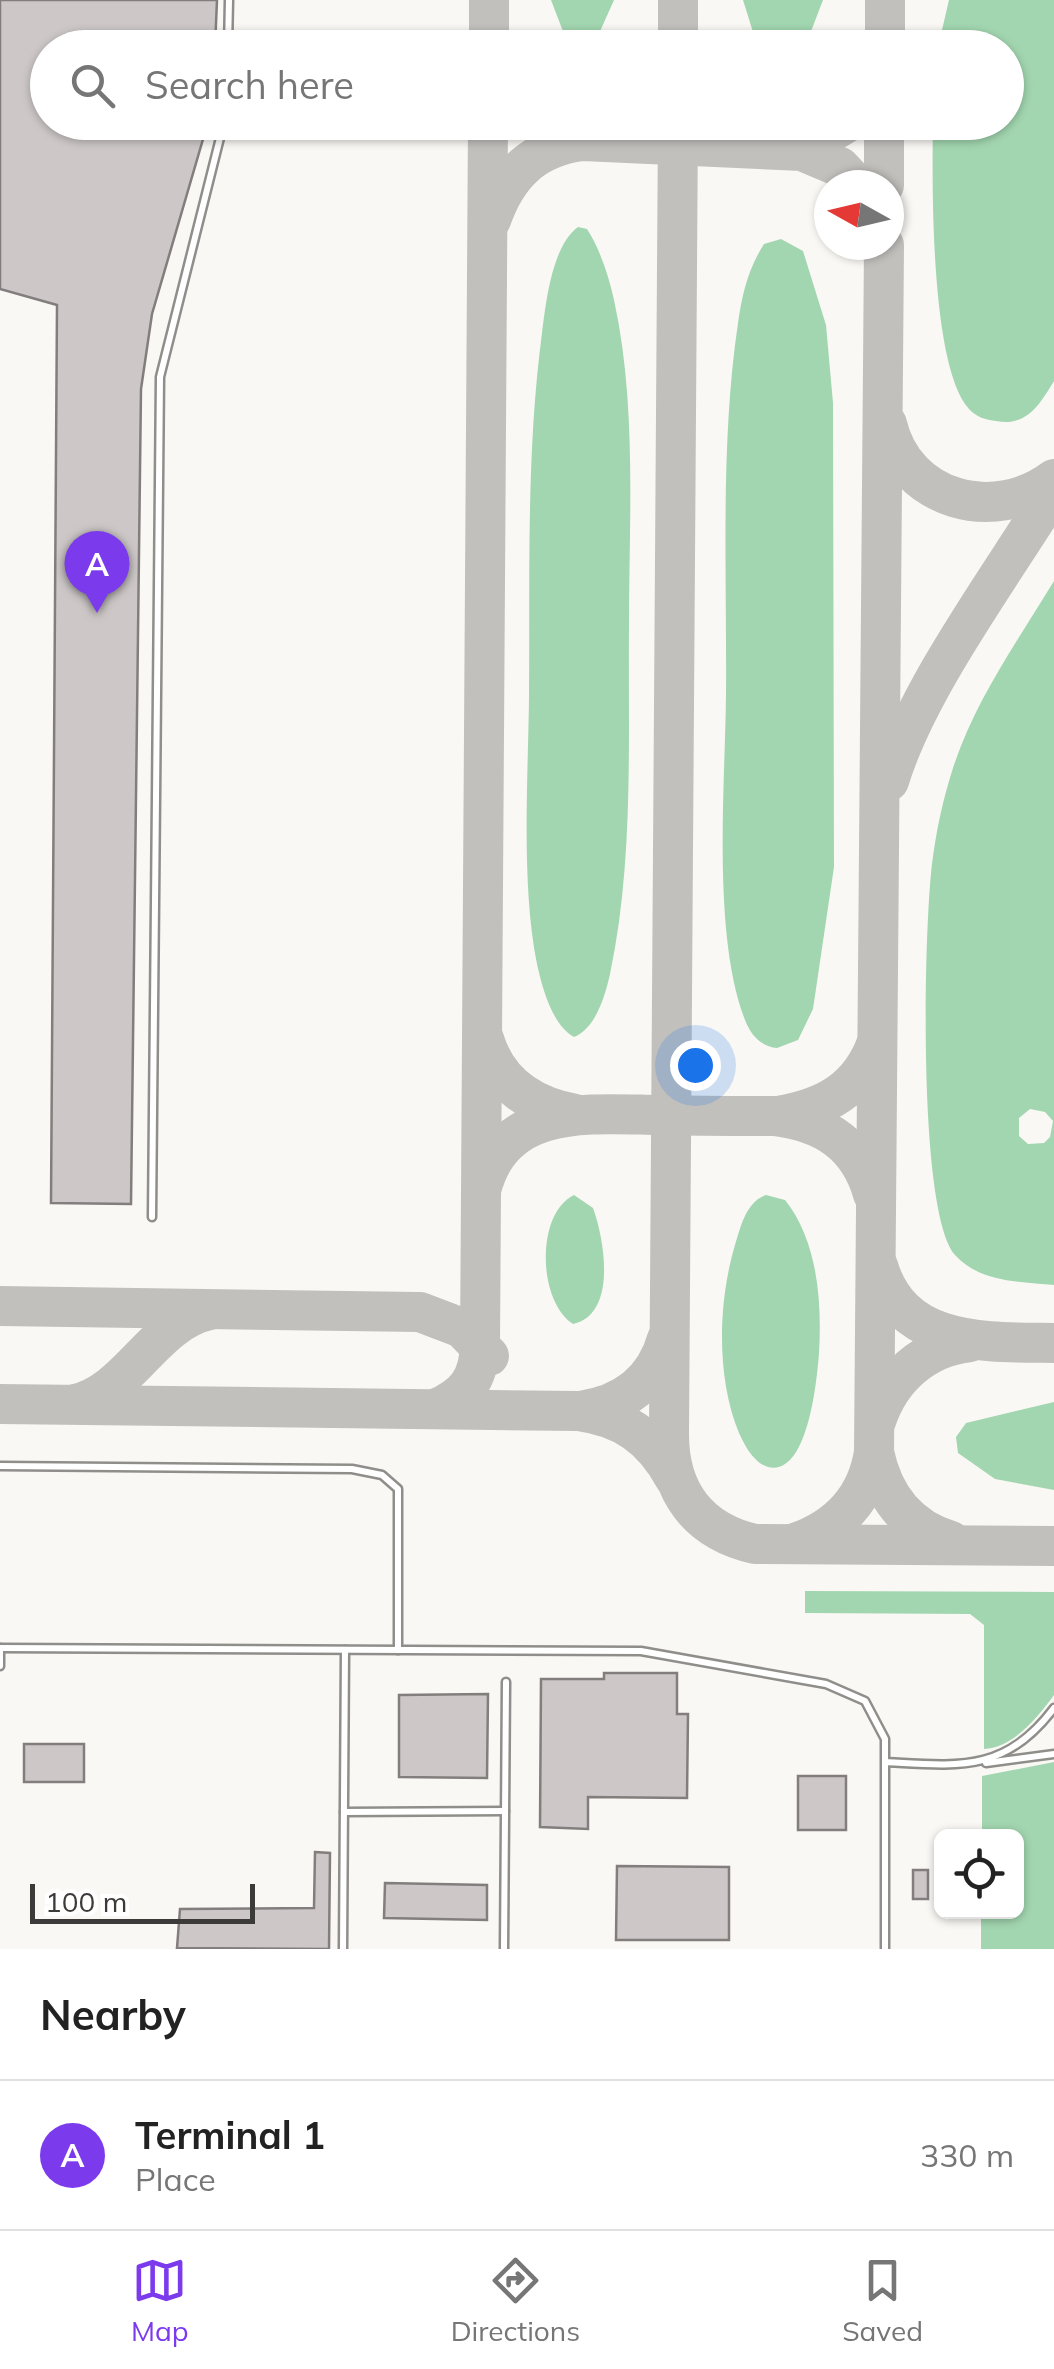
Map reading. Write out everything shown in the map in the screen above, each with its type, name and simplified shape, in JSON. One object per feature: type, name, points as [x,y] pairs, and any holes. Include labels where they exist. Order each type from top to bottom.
[{"type":"lane","points":[[228,0],[228,30]]},
{"type":"lane","points":[[152,1217],[160,377],[216,172],[221,140]]},
{"type":"lane","points":[[0,1466],[352,1469],[382,1476],[398,1489],[398,1650]]},
{"type":"lane","points":[[0,1666],[0,1648],[640,1652],[802,1678],[864,1701],[881,1727],[885,1762],[885,1949]]},
{"type":"lane","points":[[343,1949],[344,1650]]},
{"type":"lane","points":[[504,1949],[506,1682]]},
{"type":"lane","points":[[976,1764],[1013,1748],[1054,1708]]},
{"type":"lane","points":[[885,1762],[976,1764],[1054,1754]]},
{"type":"lane","points":[[344,1812],[505,1811]]},
{"type":"green space","points":[[551,0],[614,0],[601,30],[562,30]]},
{"type":"green space","points":[[743,0],[823,0],[812,30],[752,30]]},
{"type":"green space","points":[[949,0],[1054,0],[1054,381],[1031,412],[1016,421],[985,419],[975,414],[956,387],[940,315],[936,272],[933,140],[1024,140],[1024,30],[942,30]]},
{"type":"green space","points":[[578,227],[587,229],[596,245],[614,300],[626,380],[630,503],[628,800],[623,888],[605,992],[594,1019],[574,1037],[554,1015],[539,973],[529,901],[527,832],[533,424],[552,276],[562,247]]},
{"type":"green space","points":[[781,239],[803,251],[826,325],[833,403],[834,867],[813,1009],[798,1040],[777,1048],[761,1042],[750,1030],[735,985],[724,904],[723,816],[725,555],[732,369],[750,273],[764,244]]},
{"type":"green space","points":[[1054,581],[1054,1285],[988,1276],[955,1255],[943,1228],[934,1184],[926,1005],[934,852],[953,768],[998,672]],"holes":[[[1030,1109],[1045,1112],[1053,1121],[1050,1137],[1044,1143],[1028,1144],[1019,1136],[1019,1118]]]},
{"type":"green space","points":[[574,1195],[593,1208],[601,1237],[604,1274],[597,1306],[573,1324],[561,1313],[553,1297],[546,1258],[552,1220],[561,1205]]},
{"type":"green space","points":[[766,1195],[785,1200],[805,1234],[816,1273],[820,1334],[813,1404],[801,1442],[793,1457],[782,1466],[768,1467],[754,1458],[739,1433],[726,1388],[722,1339],[725,1291],[735,1245],[749,1209]]},
{"type":"green space","points":[[1054,1402],[1054,1490],[995,1479],[958,1453],[956,1437],[966,1423]]},
{"type":"green space","points":[[805,1591],[1054,1592],[1054,1695],[1015,1737],[984,1749],[984,1625],[970,1614],[805,1613]]},
{"type":"green space","points":[[1054,1762],[1054,1949],[981,1949],[981,1919],[1024,1919],[1024,1829],[982,1829],[982,1776]]},
{"type":"building","points":[[0,0],[217,0],[216,30],[30,30],[30,140],[203,140],[152,314],[141,389],[131,1204],[51,1203],[57,305],[0,289]]},
{"type":"building","points":[[604,1673],[677,1673],[677,1714],[688,1714],[687,1798],[588,1797],[588,1829],[540,1827],[541,1679],[604,1679]]},
{"type":"building","points":[[488,1694],[487,1778],[399,1777],[399,1695]]},
{"type":"building","points":[[24,1744],[84,1744],[84,1782],[24,1782]]},
{"type":"building","points":[[798,1776],[846,1776],[846,1830],[798,1830]]},
{"type":"building","points":[[315,1852],[330,1853],[329,1949],[177,1948],[180,1909],[314,1908]]},
{"type":"building","points":[[617,1866],[729,1867],[729,1940],[616,1940]]},
{"type":"building","points":[[913,1870],[928,1870],[928,1899],[913,1899]]},
{"type":"building","points":[[385,1883],[487,1885],[487,1920],[384,1918]]},
{"type":"taxiway","points":[[489,0],[489,30]]},
{"type":"taxiway","points":[[678,0],[678,30]]},
{"type":"taxiway","points":[[885,0],[885,30]]},
{"type":"taxiway","points":[[435,1409],[469,1385],[477,1368],[480,1345],[488,140]]},
{"type":"taxiway","points":[[678,140],[669,1434],[674,1474],[681,1491],[703,1519],[735,1538],[755,1544],[1054,1546]]},
{"type":"taxiway","points":[[783,148],[818,140]]},
{"type":"taxiway","points":[[884,140],[884,170]]},
{"type":"taxiway","points":[[491,220],[505,189],[525,165],[550,149],[583,141],[802,151],[843,170]]},
{"type":"taxiway","points":[[795,1543],[825,1529],[848,1509],[865,1484],[874,1452],[884,260]]},
{"type":"taxiway","points":[[887,424],[897,450],[912,471],[932,487],[955,497],[980,502],[1005,500],[1030,493],[1054,479]]},
{"type":"taxiway","points":[[889,781],[902,745],[940,670],[1054,490]]},
{"type":"taxiway","points":[[484,1039],[498,1069],[518,1090],[544,1105],[575,1114]]},
{"type":"taxiway","points":[[778,1116],[811,1108],[839,1094],[861,1073],[877,1042]]},
{"type":"taxiway","points":[[482,1187],[493,1160],[510,1141],[530,1127],[553,1120],[605,1114],[774,1116],[809,1124],[837,1138],[859,1162],[873,1194]]},
{"type":"taxiway","points":[[878,1266],[890,1293],[906,1312],[926,1326],[974,1340],[1054,1343]]},
{"type":"taxiway","points":[[0,1306],[420,1312],[462,1328],[489,1356]]},
{"type":"taxiway","points":[[75,1404],[111,1386],[173,1328],[210,1310]]},
{"type":"taxiway","points":[[580,1411],[610,1403],[636,1389],[655,1368],[667,1339]]},
{"type":"taxiway","points":[[876,1421],[890,1391],[911,1367],[938,1350],[970,1342]]},
{"type":"taxiway","points":[[0,1404],[578,1411],[609,1418],[635,1431],[656,1451],[674,1477]]},
{"type":"taxiway","points":[[874,1452],[884,1483],[899,1508],[922,1528],[951,1541]]},
{"type":"place","name":"Terminal 1","points":[[97,613]]}]
